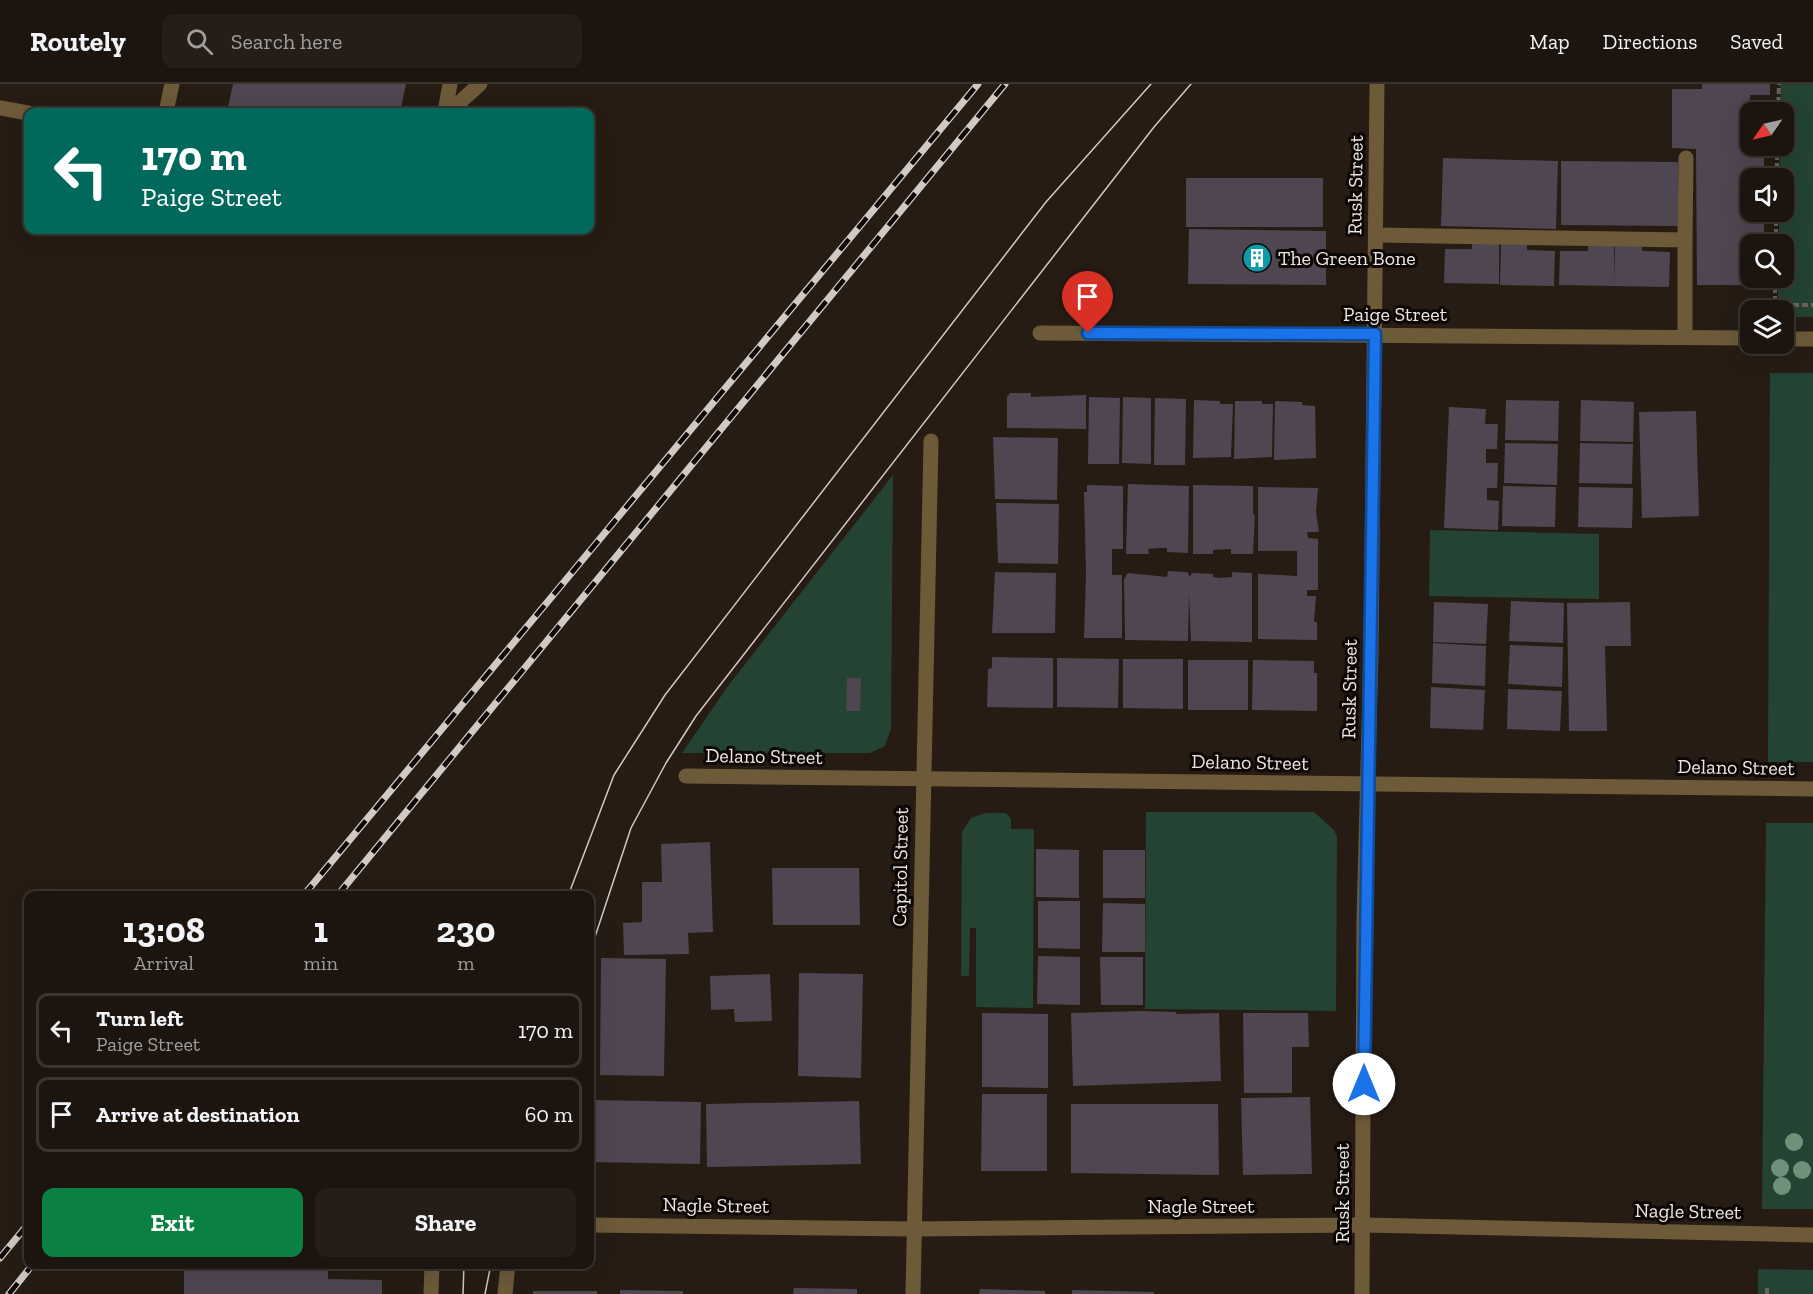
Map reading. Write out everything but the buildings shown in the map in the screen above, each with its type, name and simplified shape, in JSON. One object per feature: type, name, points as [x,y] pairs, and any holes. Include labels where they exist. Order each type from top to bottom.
[{"type":"street","points":[[167,108],[172,84]]},
{"type":"street","points":[[447,108],[450,84]]},
{"type":"street","points":[[452,108],[480,84]]},
{"type":"street","name":"Rusk Street","points":[[1362,1294],[1364,919],[1368,784],[1377,84]]},
{"type":"street","points":[[0,108],[24,112]]},
{"type":"street","points":[[1685,338],[1686,159]]},
{"type":"street","points":[[1376,235],[1685,240]]},
{"type":"street","name":"Paige Street","points":[[1040,333],[1740,338]]},
{"type":"street","points":[[1794,339],[1813,339]]},
{"type":"street","name":"Capitol Street","points":[[913,1294],[931,441]]},
{"type":"street","name":"Delano Street","points":[[686,776],[1813,789]]},
{"type":"street","name":"Nagle Street","points":[[594,1225],[913,1229],[1363,1226],[1813,1234]]},
{"type":"street","points":[[431,1294],[432,1269]]},
{"type":"street","points":[[505,1294],[508,1269]]},
{"type":"path","points":[[1778,102],[1779,84]]},
{"type":"path","points":[[1775,288],[1775,305],[1813,304]]},
{"type":"green space","points":[[1780,84],[1813,84],[1813,317],[1794,317],[1794,300],[1778,300],[1778,288],[1794,288],[1794,234],[1779,234],[1779,222],[1794,222],[1794,168],[1779,168],[1780,156],[1794,156],[1794,102],[1781,102]]},
{"type":"green space","points":[[1770,373],[1813,373],[1813,762],[1768,762]]},
{"type":"green space","points":[[893,475],[891,729],[885,746],[870,753],[682,753],[728,686]]},
{"type":"green space","points":[[1430,530],[1599,534],[1599,599],[1429,596]]},
{"type":"green space","points":[[1146,812],[1314,812],[1334,830],[1337,837],[1336,1011],[1145,1009]]},
{"type":"green space","points":[[986,813],[1006,813],[1011,819],[1011,829],[1034,829],[1033,1008],[976,1007],[976,928],[970,928],[969,976],[961,976],[962,832],[971,818]]},
{"type":"green space","points":[[1766,823],[1813,823],[1813,1209],[1762,1209]]},
{"type":"green space","points":[[1758,1269],[1813,1270],[1813,1294],[1758,1294]]},
{"type":"tram line","points":[[570,891],[614,775],[665,695],[1046,202],[1151,84]]},
{"type":"tram line","points":[[594,940],[631,828],[666,763],[696,716],[1154,127],[1191,84]]},
{"type":"tram line","points":[[463,1294],[464,1269]]},
{"type":"tram line","points":[[485,1294],[490,1269]]},
{"type":"railway","points":[[307,891],[978,84]]},
{"type":"railway","points":[[341,891],[1005,84]]},
{"type":"railway","points":[[0,1258],[24,1229]]},
{"type":"railway","points":[[9,1294],[29,1269]]},
{"type":"place","name":"The Green Bone","points":[[1257,258]]},
{"type":"route","points":[[1088,333],[1375,334],[1371,653],[1364,919],[1364,1084]]}]
